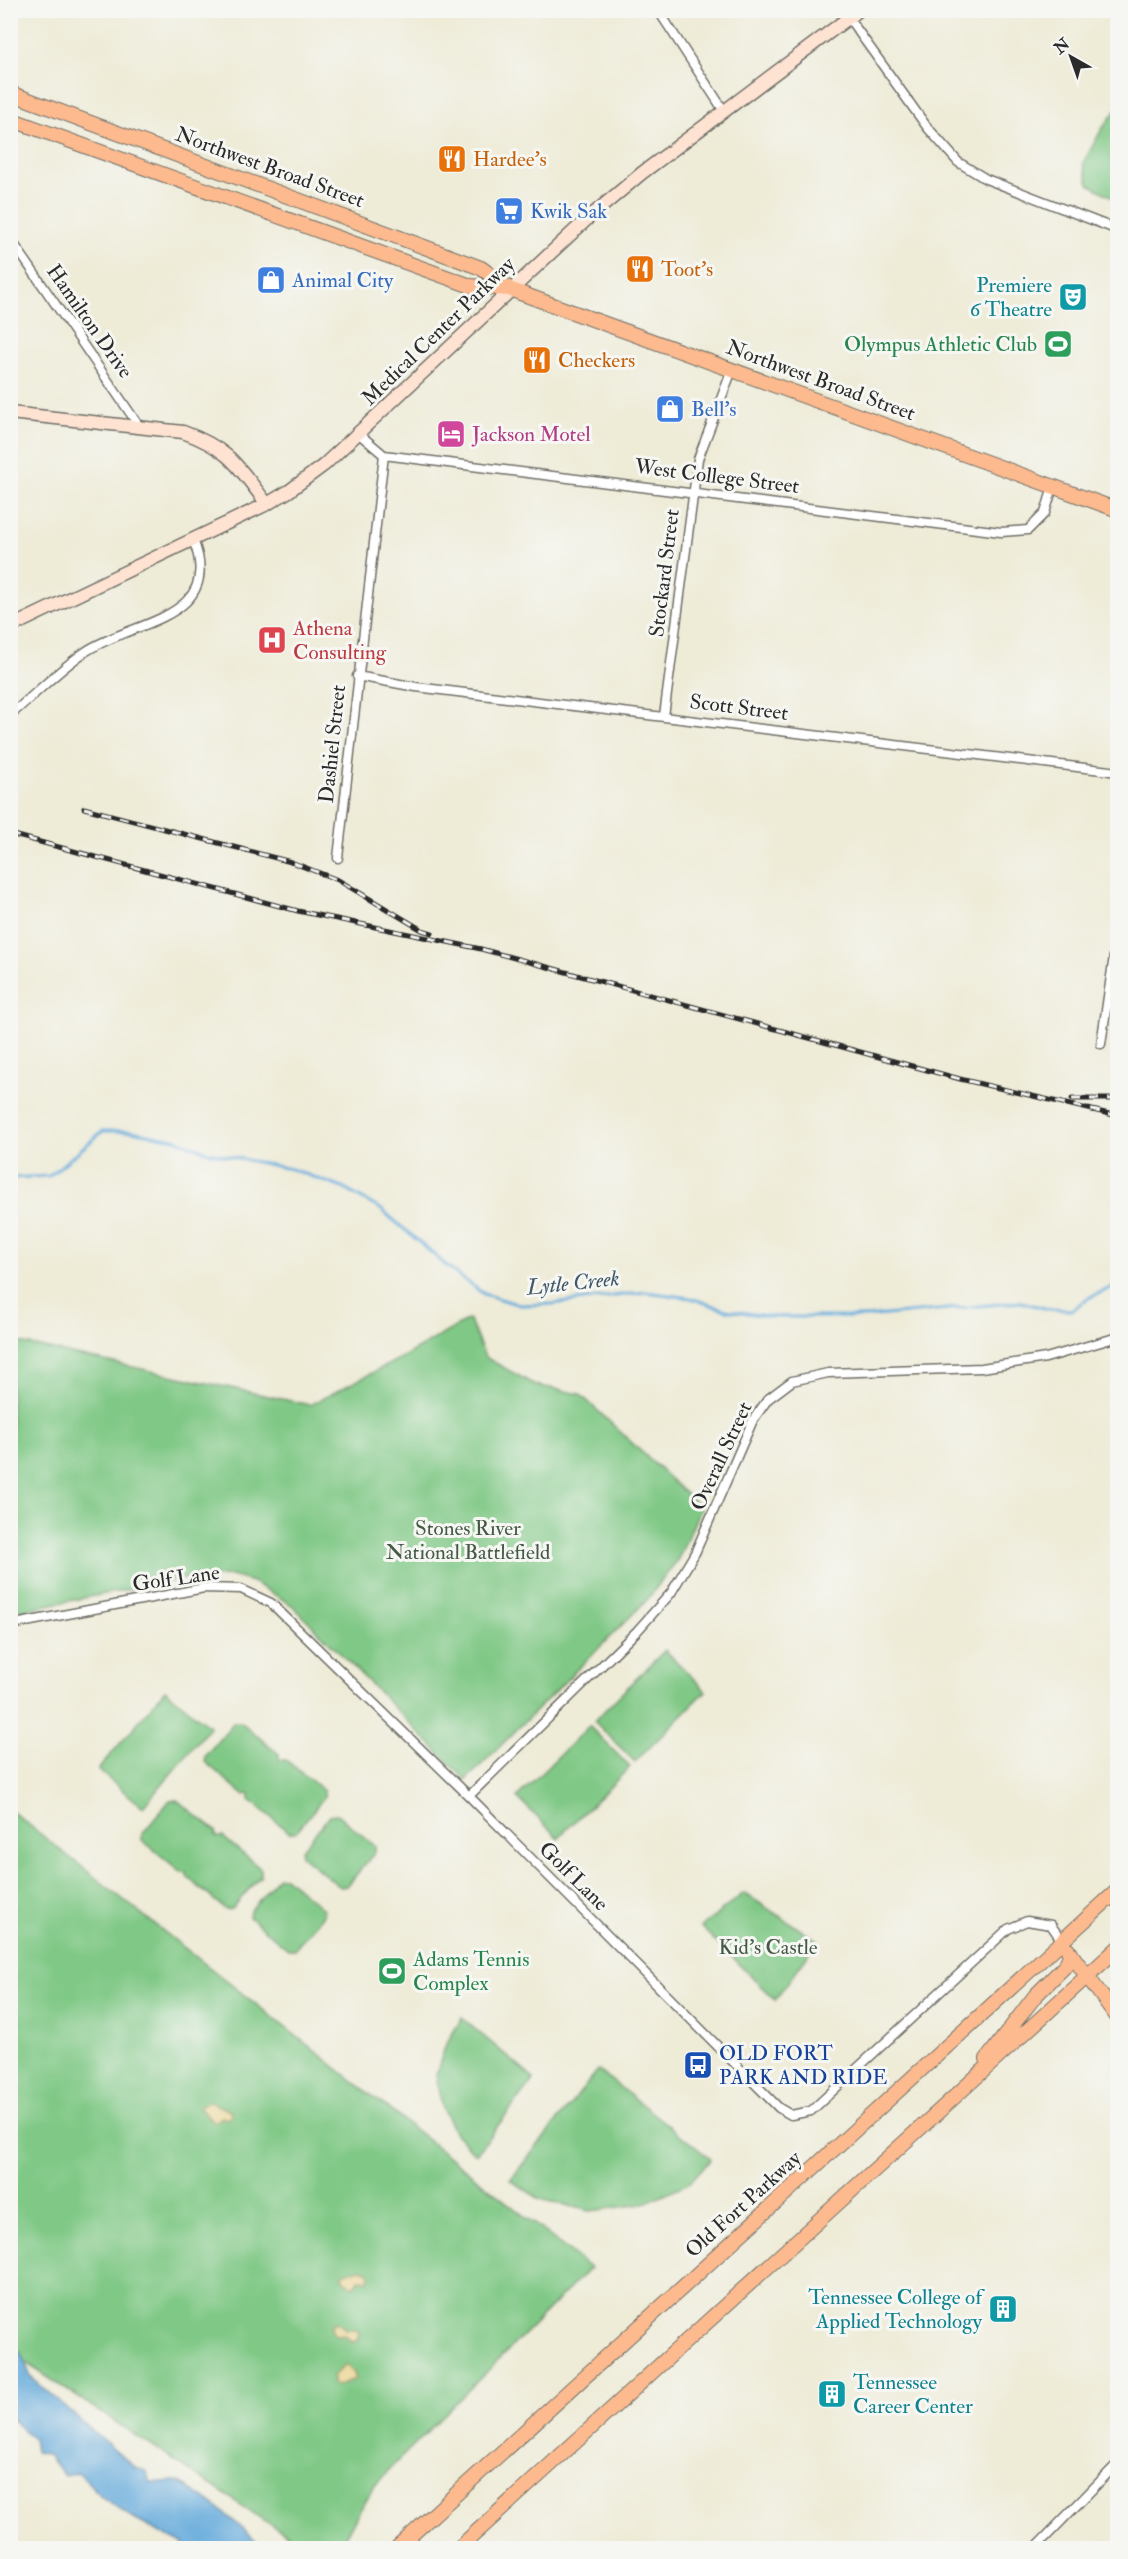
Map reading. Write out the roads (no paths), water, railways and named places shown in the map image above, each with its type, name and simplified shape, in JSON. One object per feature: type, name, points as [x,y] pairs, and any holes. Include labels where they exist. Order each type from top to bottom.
[{"type":"main road","name":"Medical Center Parkway","points":[[10,627],[289,492],[324,465],[509,289],[642,173],[846,15],[859,10]]},
{"type":"main road","name":"Northwest Broad Street","points":[[10,93],[481,268],[509,289]]},
{"type":"main road","name":"Northwest Broad Street","points":[[10,119],[471,286],[509,289],[1118,510]]},
{"type":"main road","points":[[85,146],[95,124]]},
{"type":"main road","points":[[176,179],[184,157]]},
{"type":"main road","points":[[10,413],[183,432],[208,442],[227,454],[267,504]]},
{"type":"main road","name":"Old Fort Parkway","points":[[397,2548],[1118,1890]]},
{"type":"main road","points":[[1062,1941],[1118,2018]]},
{"type":"main road","points":[[459,2548],[1118,1948]]},
{"type":"main road","points":[[967,2085],[1029,2003],[1065,1966],[1071,1953]]},
{"type":"street","points":[[658,10],[724,111]]},
{"type":"street","points":[[846,15],[927,127],[958,162],[986,179],[1118,230]]},
{"type":"street","name":"Hamilton Drive","points":[[10,238],[139,426]]},
{"type":"street","name":"Stockard Street","points":[[664,716],[698,459],[732,370]]},
{"type":"street","points":[[358,434],[384,455]]},
{"type":"street","name":"West College Street","points":[[384,455],[1001,532],[1028,530],[1045,513],[1053,487]]},
{"type":"street","name":"Dashiel Street","points":[[338,858],[384,455]]},
{"type":"street","points":[[10,715],[83,653],[101,642],[172,614],[188,601],[199,582],[198,554],[193,540]]},
{"type":"street","name":"Scott Street","points":[[357,676],[416,687],[1118,772]]},
{"type":"street","points":[[1101,1044],[1118,929]]},
{"type":"street","name":"Overall Street","points":[[469,1796],[638,1631],[671,1593],[695,1553],[753,1420],[768,1399],[792,1381],[828,1372],[982,1368],[1046,1358],[1118,1337]]},
{"type":"street","name":"Golf Lane","points":[[10,1625],[204,1588],[241,1588],[271,1603],[469,1796],[779,2108],[791,2115],[811,2111],[1008,1929],[1027,1921],[1051,1925],[1062,1941]]},
{"type":"street","points":[[1035,2548],[1118,2463]]},
{"type":"water","points":[[10,2348],[21,2353],[31,2377],[135,2468],[147,2471],[149,2481],[174,2481],[186,2486],[222,2511],[261,2548],[190,2548],[134,2519],[102,2497],[78,2472],[64,2476],[48,2455],[35,2452],[33,2439],[11,2419]]},
{"type":"waterway","name":"Lytle Creek","points":[[10,1178],[49,1176],[103,1131],[131,1131],[175,1139],[208,1152],[291,1169],[343,1188],[382,1210],[455,1273],[484,1294],[520,1305],[552,1304],[646,1292],[691,1298],[726,1310],[773,1317],[865,1317],[1021,1302],[1048,1309],[1072,1310],[1088,1298],[1118,1285]]},
{"type":"railway","points":[[84,808],[291,862],[338,880],[422,930],[432,933]]},
{"type":"railway","points":[[10,834],[298,911],[481,949],[960,1079],[1118,1116]]},
{"type":"railway","points":[[1072,1099],[1118,1099]]},
{"type":"place","name":"Hardee's","points":[[452,159]]},
{"type":"place","name":"Kwik Sak","points":[[509,211]]},
{"type":"place","name":"Toot's","points":[[640,269]]},
{"type":"place","name":"Animal City","points":[[271,280]]},
{"type":"place","name":"Premiere 6 Theatre","points":[[1073,297]]},
{"type":"place","name":"Olympus Athletic Club","points":[[1058,344]]},
{"type":"place","name":"Checkers","points":[[537,360]]},
{"type":"place","name":"Bell's","points":[[670,409]]},
{"type":"place","name":"Jackson Motel","points":[[451,434]]},
{"type":"place","name":"Athena Consulting","points":[[272,640]]},
{"type":"place","name":"Adams Tennis Complex","points":[[392,1971]]},
{"type":"place","name":"OLD FORT PARK AND RIDE","points":[[698,2065]]},
{"type":"place","name":"Tennessee College of Applied Technology","points":[[1003,2309]]},
{"type":"place","name":"Tennessee Career Center","points":[[832,2394]]},
{"type":"park label","name":"Stones River National Battlefield","points":[[468,1540]]},
{"type":"park label","name":"Kid's Castle","points":[[768,1947]]}]
